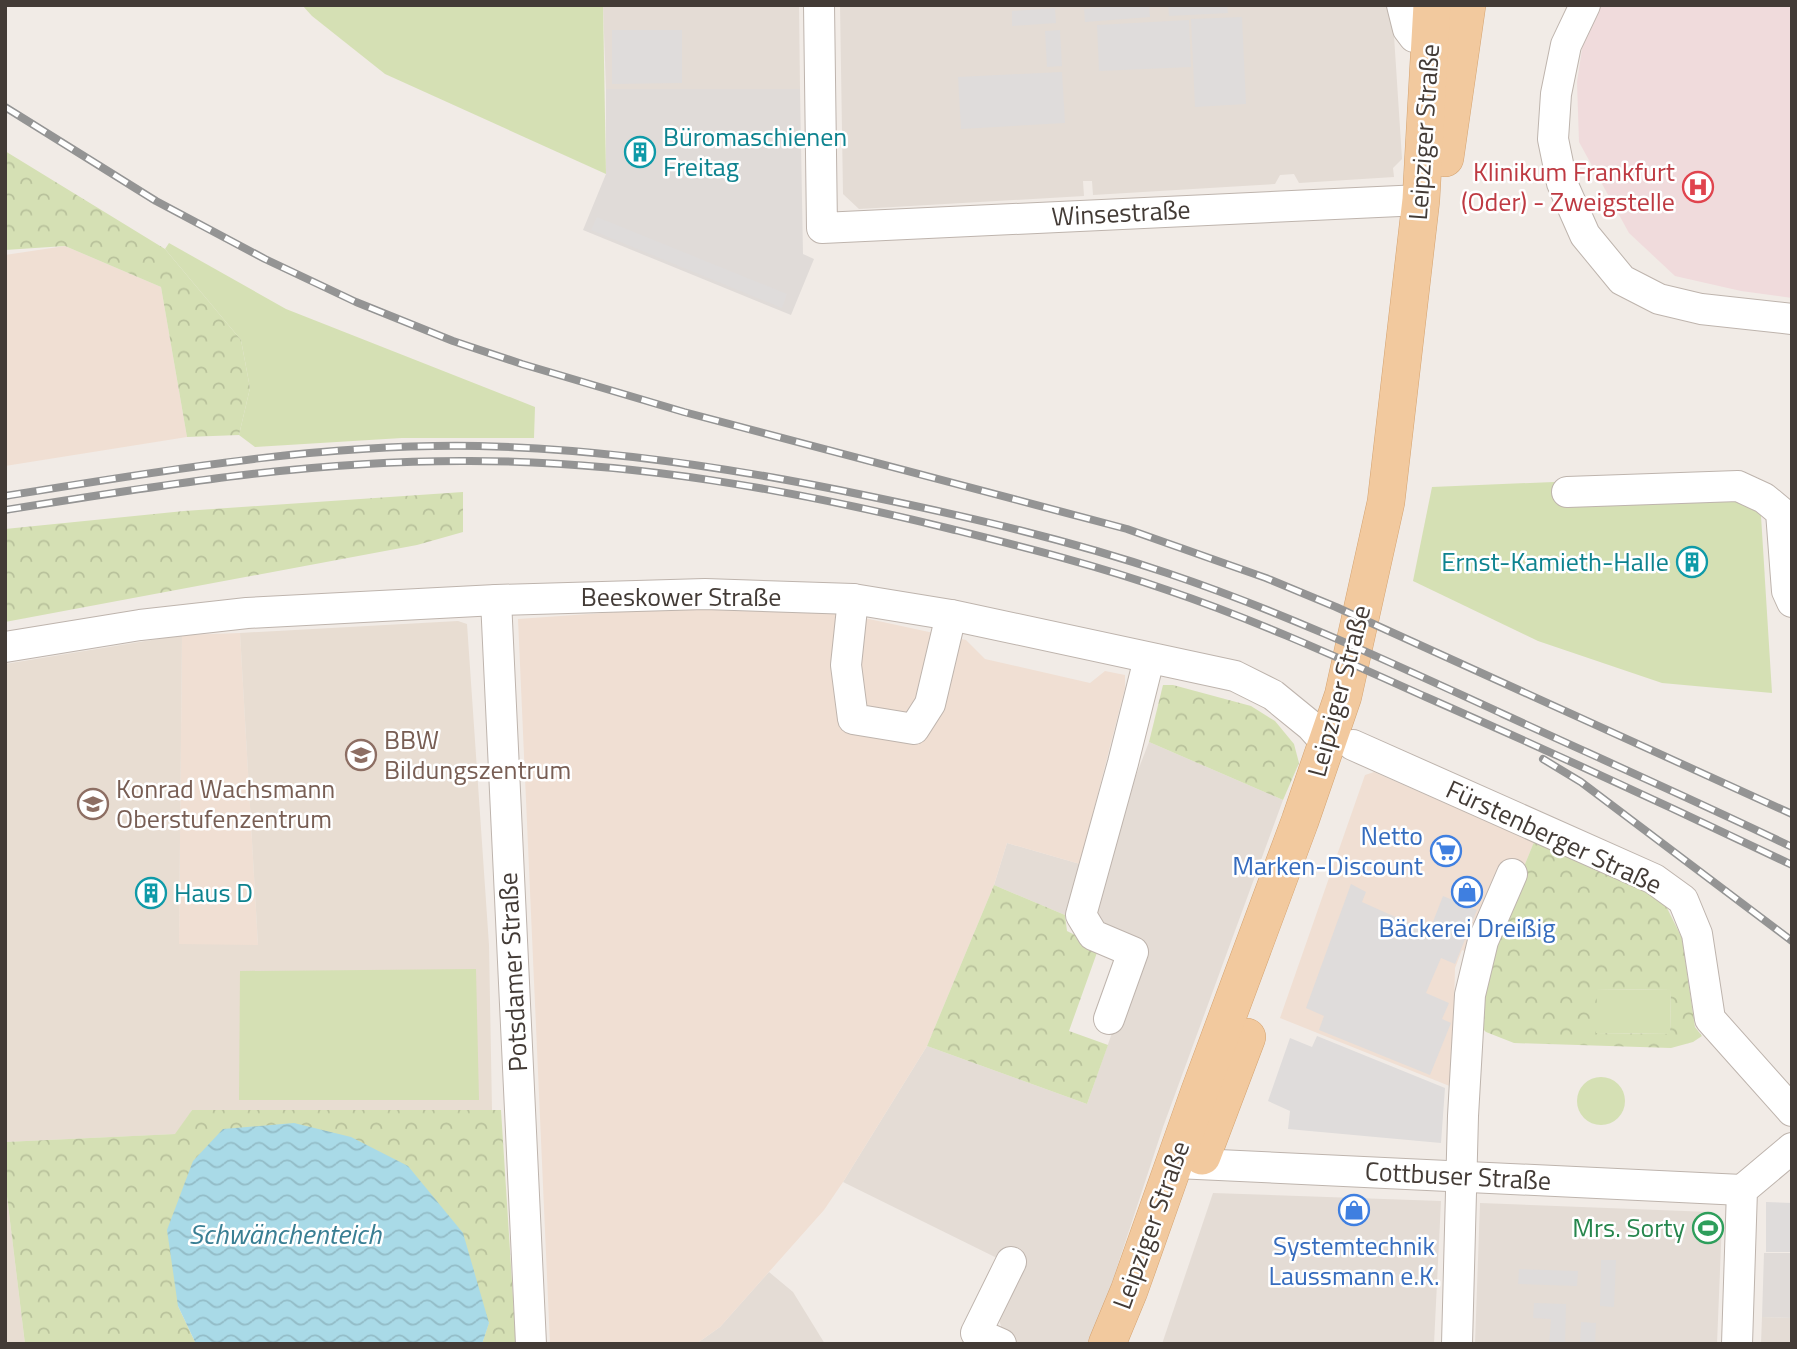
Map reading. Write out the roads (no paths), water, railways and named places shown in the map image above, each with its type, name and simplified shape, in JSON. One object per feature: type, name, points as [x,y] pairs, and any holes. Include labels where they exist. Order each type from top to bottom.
[{"type":"main road","name":"Leipziger Straße","points":[[1107,1344],[1186,1164],[1221,1108],[1340,745],[1405,500],[1441,181],[1467,5]]},
{"type":"main road","name":"Leipziger Straße","points":[[1340,745],[1343,696],[1386,502],[1421,200],[1431,22]]},
{"type":"main road","name":"Leipziger Straße","points":[[1132,1344],[1173,1239],[1186,1164]]},
{"type":"street","name":"Winsestraße","points":[[819,5],[822,228],[1421,200]]},
{"type":"street","points":[[1402,5],[1408,29],[1414,37],[1431,22]]},
{"type":"street","points":[[1585,5],[1566,45],[1556,94],[1553,139],[1562,183],[1585,235],[1622,280],[1659,299],[1701,309],[1792,319]]},
{"type":"street","points":[[1567,492],[1738,486],[1764,498],[1782,512],[1787,591],[1792,602]]},
{"type":"street","name":"Beeskower Straße","points":[[5,647],[140,625],[247,613],[496,600],[705,594],[853,599],[951,615],[1235,677],[1273,695],[1311,726],[1340,745]]},
{"type":"street","points":[[853,599],[846,665],[853,719],[914,729],[930,704],[951,615]]},
{"type":"street","name":"Potsdamer Straße","points":[[496,600],[531,1344]]},
{"type":"street","points":[[1110,1019],[1133,952],[1093,935],[1082,915],[1149,659]]},
{"type":"street","name":"Fürstenberger Straße","points":[[1340,745],[1654,879],[1683,900],[1696,934],[1710,1019],[1792,1111]]},
{"type":"street","points":[[1457,1344],[1465,1068],[1471,995],[1483,941],[1512,874]]},
{"type":"street","points":[[1737,1344],[1742,1190],[1792,1148]]},
{"type":"street","name":"Cottbuser Straße","points":[[1186,1164],[1742,1190]]},
{"type":"street","points":[[977,1340],[1011,1262]]},
{"type":"water","name":"Schwänchenteich","points":[[294,1123],[351,1137],[408,1166],[463,1233],[489,1323],[482,1344],[196,1344],[178,1306],[167,1230],[193,1161],[223,1129]]},
{"type":"railway","points":[[5,107],[156,201],[265,259],[356,302],[453,341],[684,412],[1127,529],[1266,578],[1336,607],[1792,814]]},
{"type":"railway","points":[[5,496],[241,461],[419,446],[577,451],[675,462],[820,486],[1019,530],[1130,561],[1210,588],[1379,657],[1792,847]]},
{"type":"railway","points":[[5,510],[179,483],[295,469],[411,462],[531,462],[591,466],[773,490],[892,515],[1059,557],[1140,581],[1233,614],[1518,738],[1792,865]]},
{"type":"railway","points":[[1543,759],[1581,782],[1792,941]]},
{"type":"place","name":"Büromaschienen Freitag","points":[[640,152]]},
{"type":"place","name":"Klinikum Frankfurt (Oder) - Zweigstelle","points":[[1698,187]]},
{"type":"place","name":"Ernst-Kamieth-Halle","points":[[1692,562]]},
{"type":"place","name":"BBW Bildungszentrum","points":[[361,755]]},
{"type":"place","name":"Konrad Wachsmann Oberstufenzentrum","points":[[93,804]]},
{"type":"place","name":"Netto Marken-Discount","points":[[1446,851]]},
{"type":"place","name":"Bäckerei Dreißig","points":[[1467,892]]},
{"type":"place","name":"Haus D","points":[[151,893]]},
{"type":"place","name":"Systemtechnik Laussmann e.K.","points":[[1354,1210]]},
{"type":"place","name":"Mrs. Sorty","points":[[1708,1228]]}]
